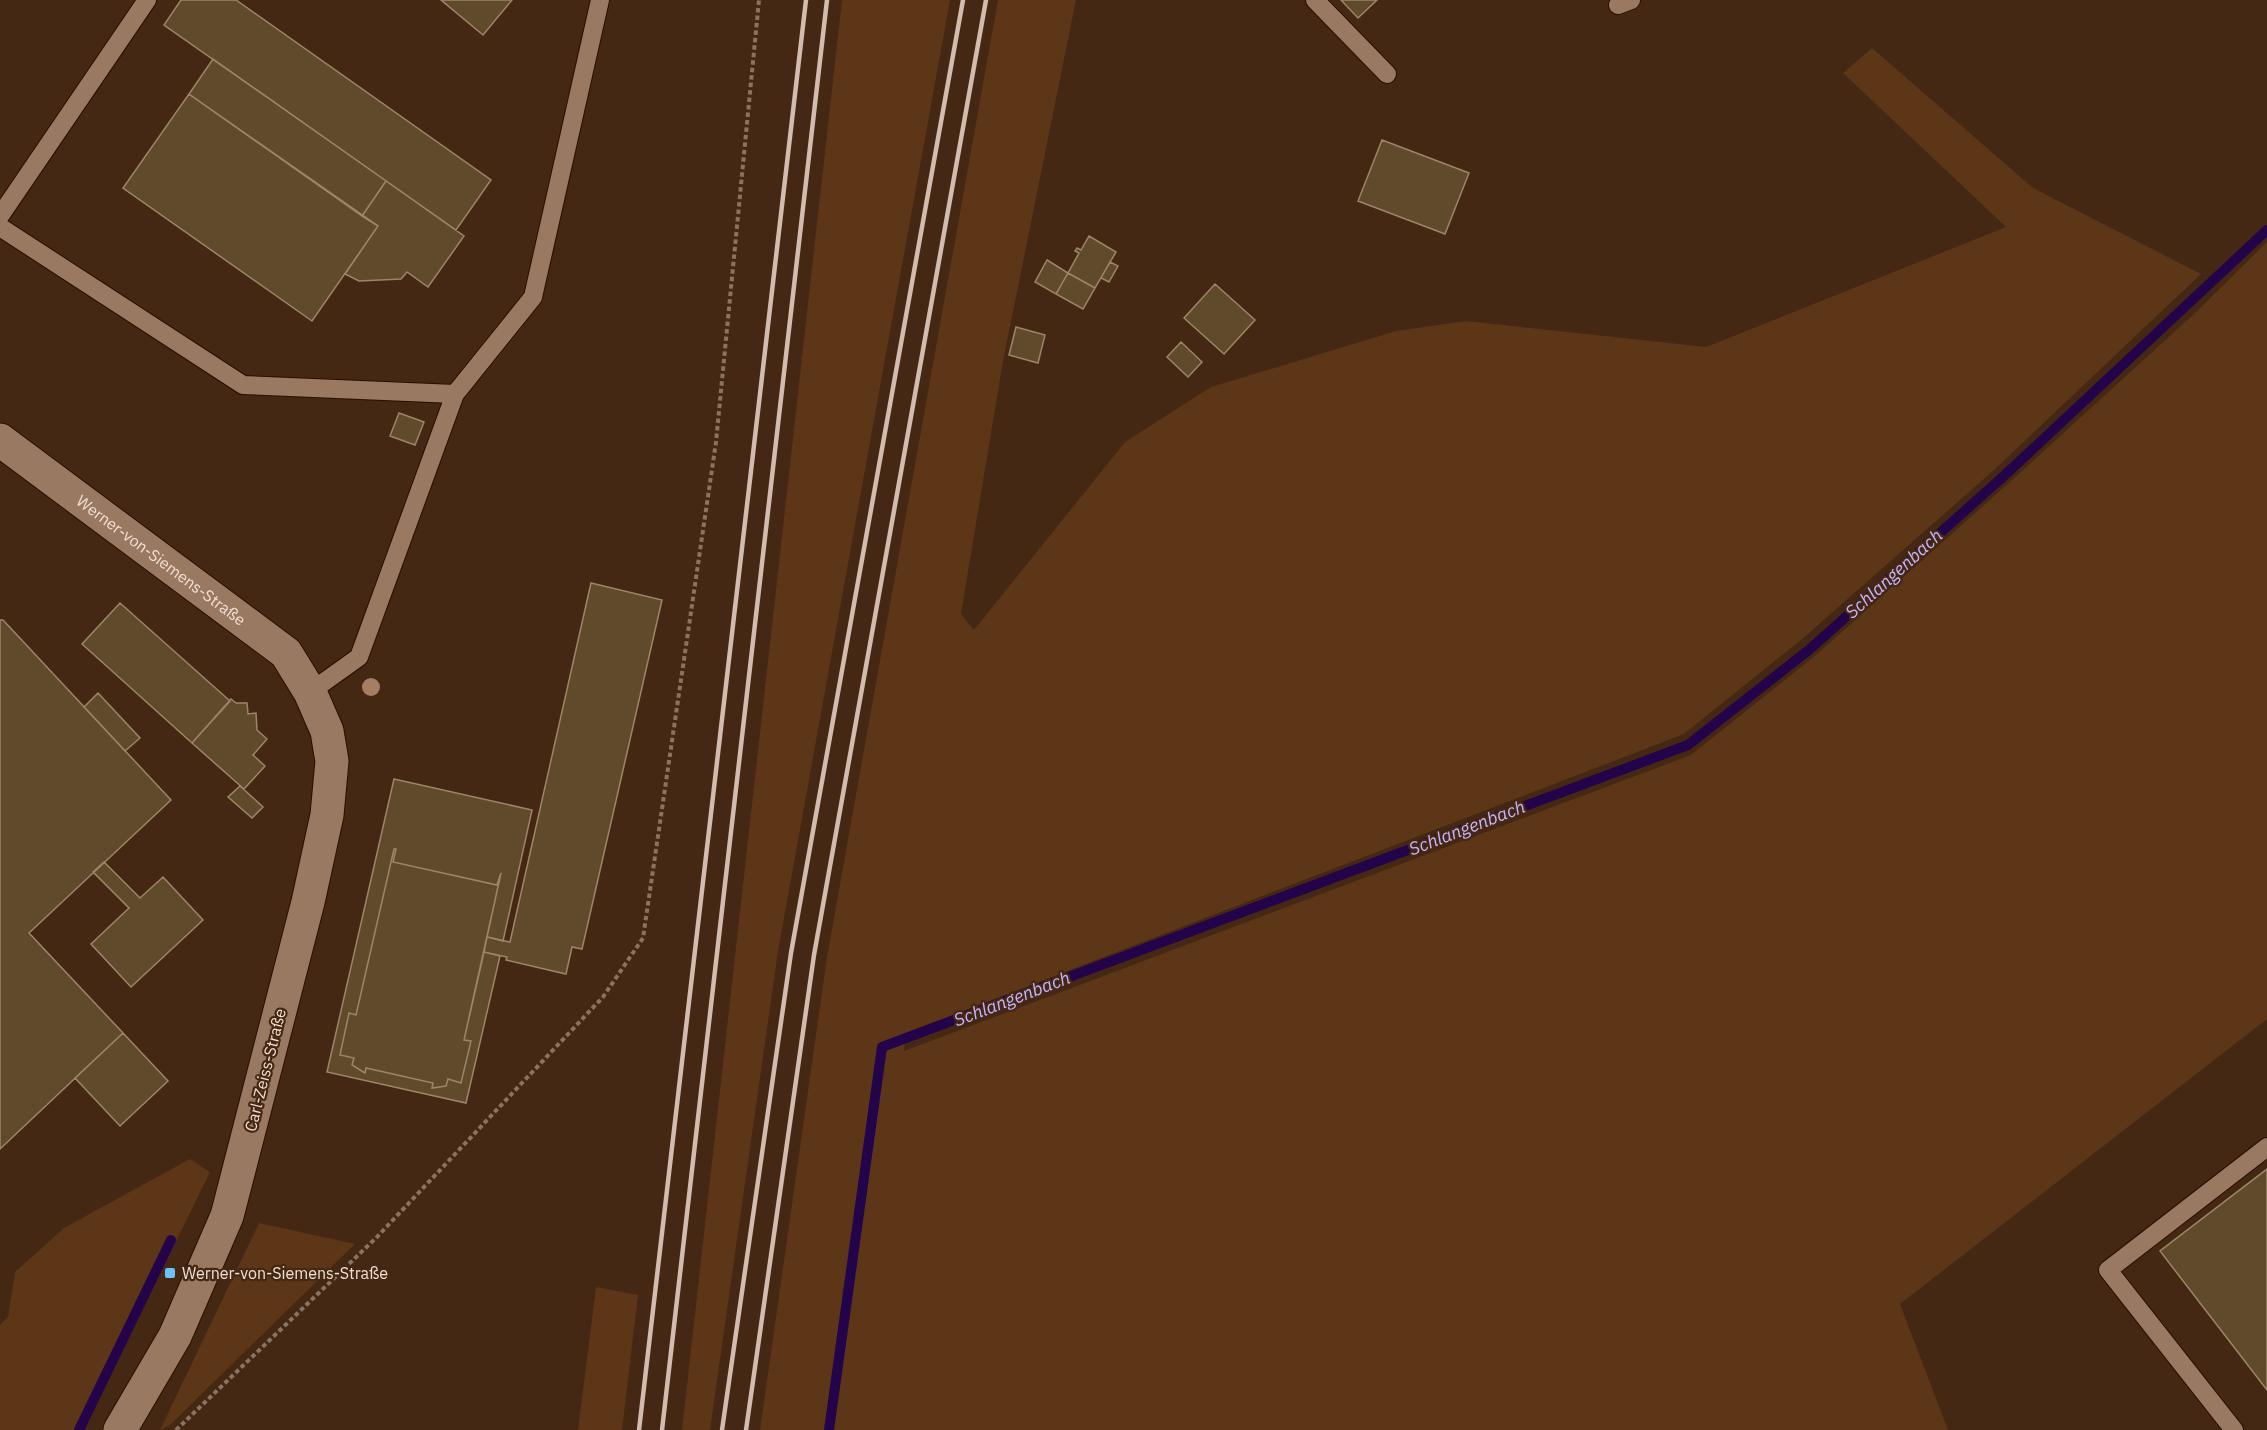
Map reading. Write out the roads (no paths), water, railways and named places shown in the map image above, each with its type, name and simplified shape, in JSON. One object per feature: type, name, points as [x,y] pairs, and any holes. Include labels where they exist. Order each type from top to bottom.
[{"type":"street","name":"Werner-von-Siemens-Straße","points":[[0,440],[286,653],[310,692]]},
{"type":"street","name":"Carl-Zeiss-Straße","points":[[120,1430],[180,1324],[227,1216],[251,1128],[308,902],[327,815],[332,761],[327,730],[310,692]]},
{"type":"lane","points":[[0,216],[147,0]]},
{"type":"lane","points":[[310,692],[359,657],[454,394],[533,297],[600,0]]},
{"type":"lane","points":[[1315,0],[1387,74]]},
{"type":"lane","points":[[0,227],[243,385],[454,394]]},
{"type":"lane","points":[[2234,1430],[2108,1270],[2267,1147]]},
{"type":"waterway","name":"Schlangenbach","points":[[829,1430],[882,1047],[1688,745],[1810,649],[2005,475],[2267,230]]},
{"type":"waterway","points":[[79,1430],[171,1240]]},
{"type":"railway","points":[[639,1430],[806,0]]},
{"type":"railway","points":[[662,1430],[827,0]]},
{"type":"railway","points":[[722,1430],[791,953],[963,0]]},
{"type":"railway","points":[[746,1430],[814,955],[986,0]]},
{"type":"place","name":"Werner-von-Siemens-Straße","points":[[170,1273]]}]
